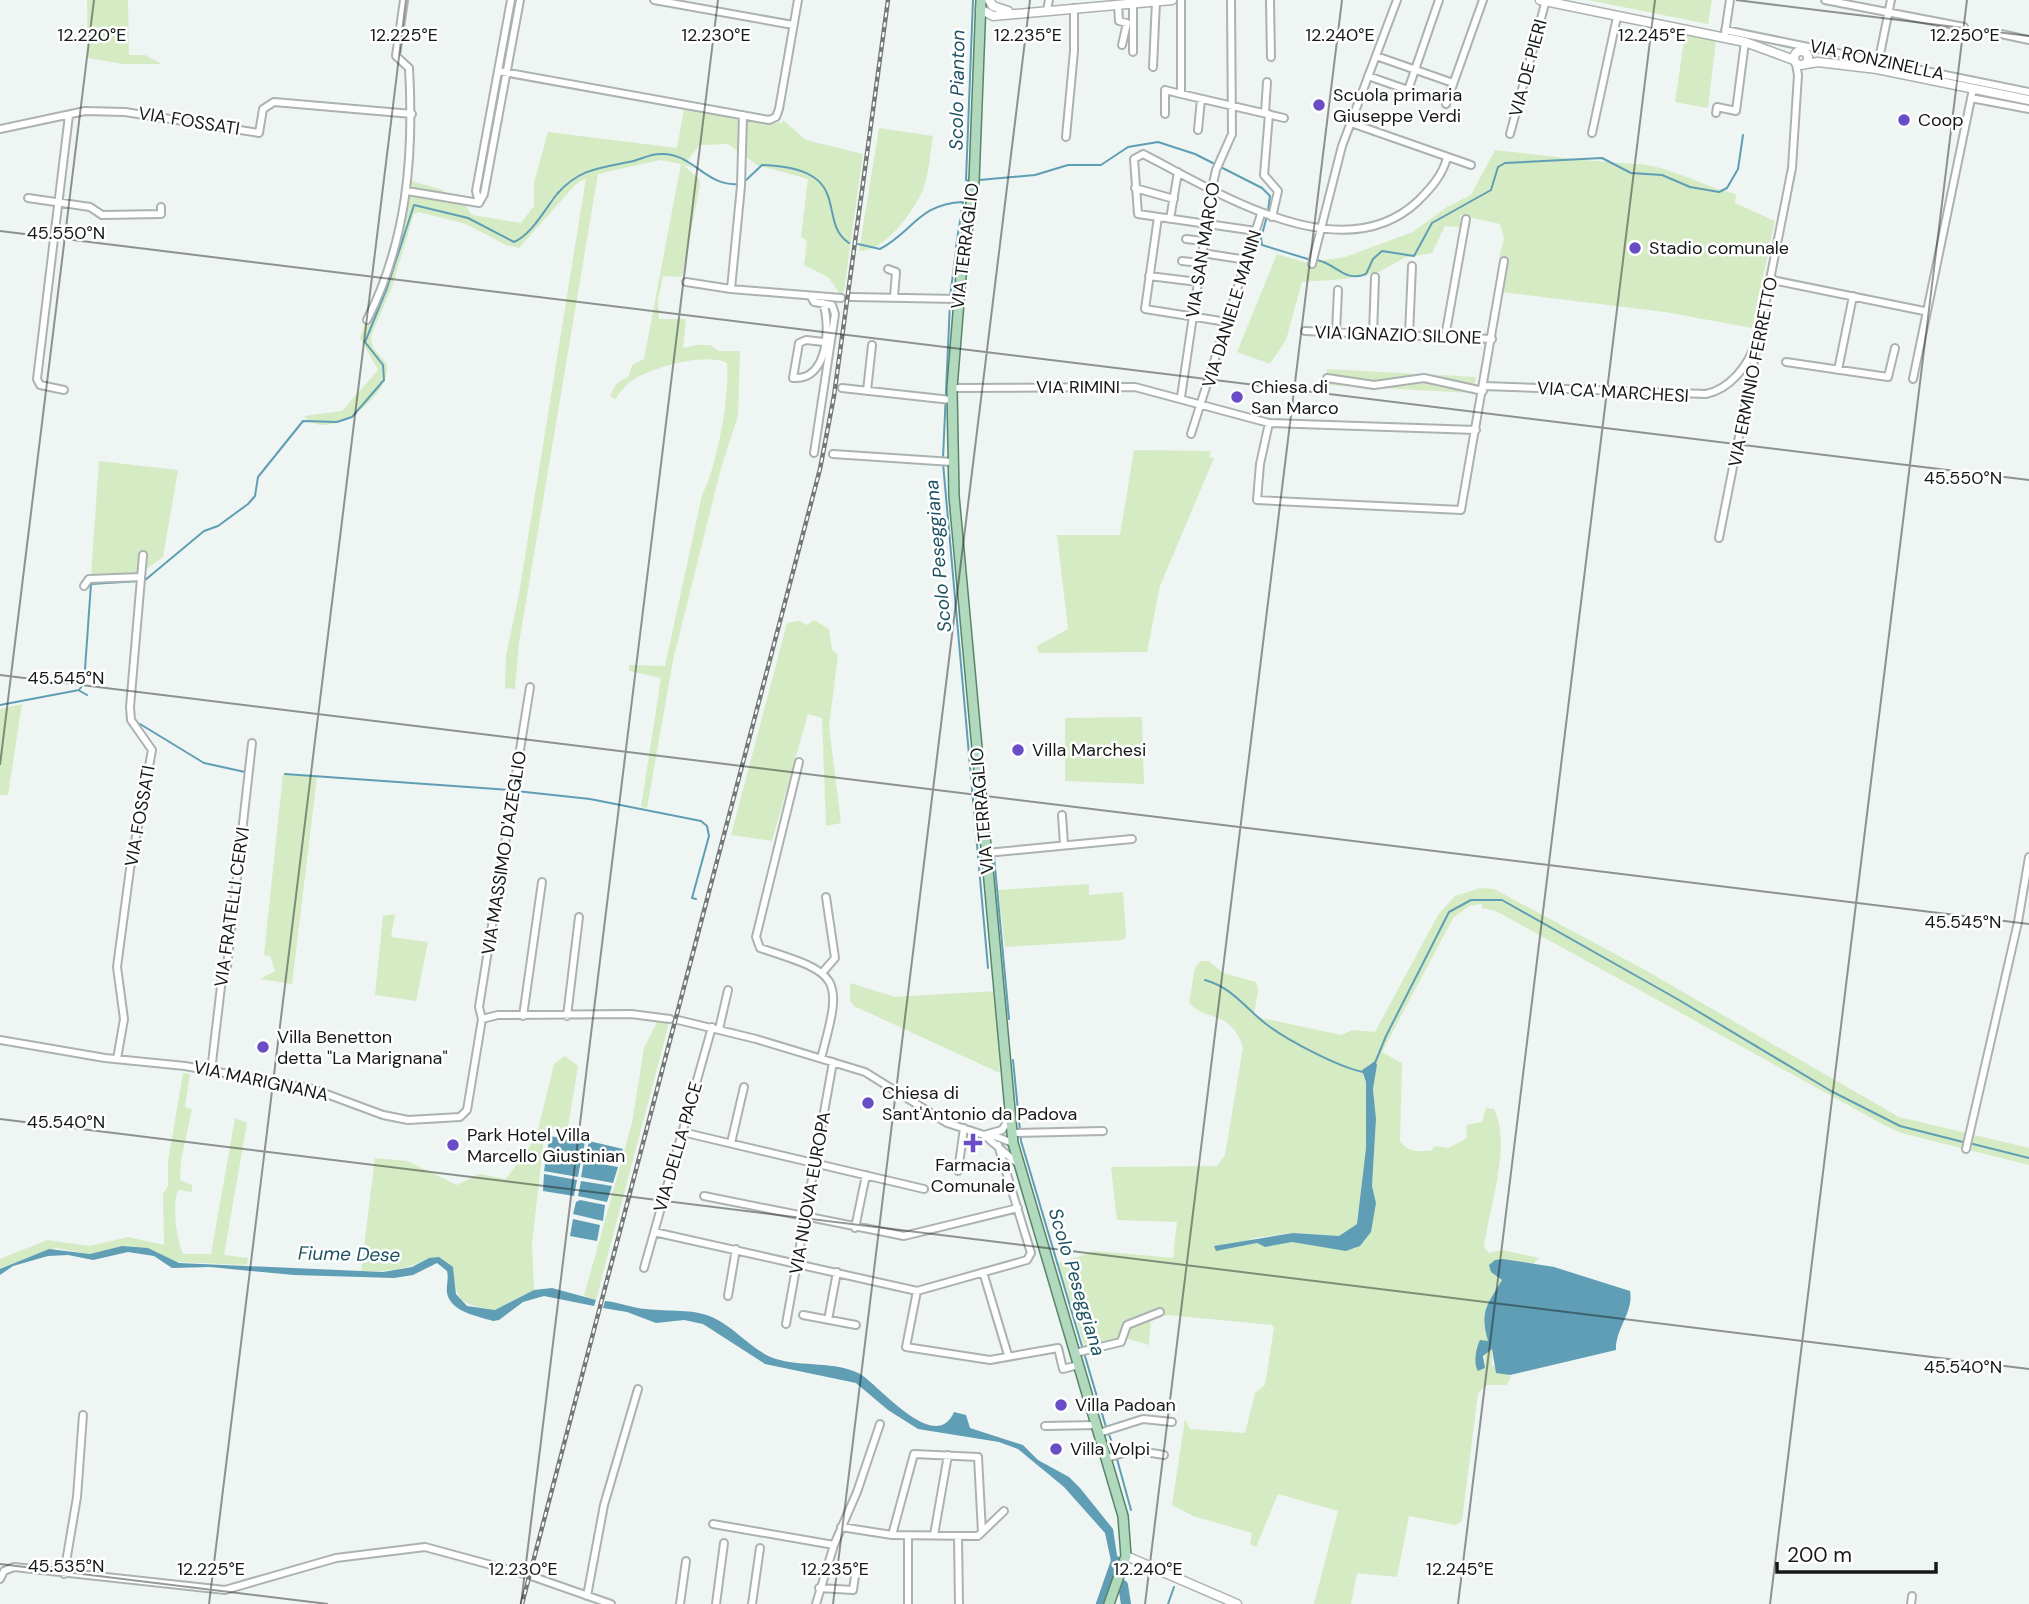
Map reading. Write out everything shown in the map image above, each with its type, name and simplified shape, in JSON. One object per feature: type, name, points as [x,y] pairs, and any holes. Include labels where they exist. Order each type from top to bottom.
[{"type":"main road","name":"VIA TERRAGLIO","points":[[980,4],[974,182],[952,298],[952,388],[946,399],[947,462],[1010,1118],[1016,1135],[1016,1162],[1080,1352],[1076,1366],[1113,1456],[1123,1516],[1126,1556],[1109,1604]]},
{"type":"street","points":[[366,320],[394,252],[407,191],[412,114],[409,68],[396,56],[404,0]]},
{"type":"street","points":[[479,202],[477,191],[511,0]]},
{"type":"street","points":[[479,202],[484,194],[520,0]]},
{"type":"street","points":[[654,0],[793,24]]},
{"type":"street","points":[[498,71],[769,120],[776,117],[779,109],[798,0]]},
{"type":"street","points":[[1046,10],[1049,0]]},
{"type":"street","points":[[979,35],[983,24],[993,16],[1015,12],[1172,0]]},
{"type":"street","points":[[1181,0],[1181,94]]},
{"type":"street","name":"VIA SAN MARCO","points":[[1181,397],[1212,188],[1217,167],[1232,134],[1234,106],[1231,0]]},
{"type":"street","points":[[1270,0],[1271,57]]},
{"type":"street","points":[[1312,264],[1351,122],[1397,0]]},
{"type":"street","points":[[1368,76],[1408,90],[1439,0]]},
{"type":"street","points":[[1446,104],[1483,0]]},
{"type":"street","name":"VIA RONZINELLA","points":[[1544,0],[1617,17],[1725,34],[2029,92]]},
{"type":"street","name":"VIA DE PIERI","points":[[1510,134],[1544,0]]},
{"type":"street","points":[[1725,34],[1730,0]]},
{"type":"street","points":[[1825,0],[1964,27]]},
{"type":"street","points":[[1878,65],[1891,0]]},
{"type":"street","points":[[1153,1],[1153,67]]},
{"type":"street","points":[[980,4],[991,3],[1015,12]]},
{"type":"street","points":[[1133,3],[1133,52]]},
{"type":"street","points":[[980,4],[993,16]]},
{"type":"street","points":[[1118,4],[1119,21],[1127,23],[1122,45]]},
{"type":"street","points":[[1066,137],[1074,51],[1074,8]]},
{"type":"street","points":[[1592,133],[1617,17]]},
{"type":"street","name":"VIA RONZINELLA","points":[[1725,34],[1801,60],[1878,65],[1973,93],[2029,100]]},
{"type":"street","points":[[2001,34],[2029,40]]},
{"type":"street","points":[[1716,113],[1717,107],[1735,111],[1745,42]]},
{"type":"street","points":[[1376,56],[1453,83]]},
{"type":"street","name":"VIA ERMINIO FERRETTO","points":[[1719,538],[1758,347],[1757,339],[1772,280],[1792,167],[1801,60]]},
{"type":"street","points":[[1266,215],[1278,191],[1264,175],[1267,82]]},
{"type":"street","points":[[1165,114],[1165,90],[1284,118]]},
{"type":"street","points":[[1913,379],[1973,93],[2029,109]]},
{"type":"street","points":[[1198,130],[1201,99]]},
{"type":"street","name":"VIA FOSSATI","points":[[0,129],[85,111],[125,111],[259,133],[263,109],[274,102],[412,114]]},
{"type":"street","points":[[64,390],[40,386],[37,379],[69,115]]},
{"type":"street","points":[[731,289],[741,184],[743,115]]},
{"type":"street","points":[[1351,122],[1471,165]]},
{"type":"street","points":[[1256,231],[1138,214],[1134,159],[1139,154],[1266,215],[1334,232],[1396,219],[1435,183],[1447,158]]},
{"type":"street","points":[[1170,219],[1178,172]]},
{"type":"street","points":[[1135,188],[1174,199]]},
{"type":"street","points":[[407,191],[479,202]]},
{"type":"street","points":[[28,198],[90,207],[102,215],[160,214],[161,207]]},
{"type":"street","name":"VIA DANIELE MANIN","points":[[1202,404],[1256,231],[1266,215]]},
{"type":"street","points":[[1158,217],[1145,309],[1227,322]]},
{"type":"street","points":[[1446,337],[1466,219]]},
{"type":"street","points":[[1186,239],[1203,241]]},
{"type":"street","points":[[1202,253],[1247,260]]},
{"type":"street","points":[[1182,261],[1200,263]]},
{"type":"street","points":[[1265,422],[1257,500],[1461,510],[1504,261]]},
{"type":"street","points":[[1409,335],[1412,266]]},
{"type":"street","points":[[888,269],[896,272],[894,297]]},
{"type":"street","points":[[1149,276],[1198,282]]},
{"type":"street","points":[[1373,334],[1376,276]]},
{"type":"street","points":[[1772,280],[1924,311]]},
{"type":"street","points":[[686,282],[731,289],[841,298]]},
{"type":"street","points":[[1336,332],[1339,289]]},
{"type":"street","points":[[1838,370],[1853,296]]},
{"type":"street","points":[[811,297],[814,302],[832,305],[835,314],[814,453]]},
{"type":"street","points":[[851,297],[952,298]]},
{"type":"street","points":[[823,303],[828,318],[824,342],[815,371],[793,378],[799,343],[806,340],[824,342]]},
{"type":"street","name":"VIA IGNAZIO SILONE","points":[[1305,331],[1492,339]]},
{"type":"street","name":"VIA CA' MARCHESI","points":[[1326,378],[1374,386],[1424,378],[1483,388],[1706,394],[1729,383],[1747,363],[1757,339]]},
{"type":"street","points":[[867,391],[872,345]]},
{"type":"street","points":[[1786,362],[1888,377],[1895,348]]},
{"type":"street","name":"VIA RIMINI","points":[[952,388],[1135,387],[1181,397],[1265,422],[1476,430]]},
{"type":"street","points":[[842,388],[946,399]]},
{"type":"street","points":[[1191,434],[1202,404]]},
{"type":"street","points":[[833,454],[947,462]]},
{"type":"street","name":"VIA FOSSATI","points":[[117,1059],[124,1019],[117,967],[130,869],[152,750],[131,720],[130,707],[143,555]]},
{"type":"street","points":[[84,586],[89,579],[140,580]]},
{"type":"street","name":"VIA MASSIMO D'AZEGLIO","points":[[482,1018],[479,1007],[530,687]]},
{"type":"street","name":"VIA FRATELLI CERVI","points":[[211,1071],[222,978],[227,966],[252,743]]},
{"type":"street","points":[[799,762],[756,937],[760,948],[797,959],[822,973],[831,984],[835,1005],[821,1058]]},
{"type":"street","points":[[1062,816],[1064,844]]},
{"type":"street","points":[[986,853],[1132,839]]},
{"type":"street","points":[[1966,1149],[2018,922],[2029,857]]},
{"type":"street","points":[[523,1016],[542,882]]},
{"type":"street","points":[[822,973],[835,958],[826,897]]},
{"type":"street","points":[[566,1016],[579,917]]},
{"type":"street","points":[[714,1029],[728,990]]},
{"type":"street","points":[[482,1018],[631,1014],[670,1018]]},
{"type":"street","name":"VIA MARIGNANA","points":[[0,1040],[117,1059],[158,1062],[313,1089],[383,1115],[427,1120],[460,1117],[470,1104],[482,1018]]},
{"type":"street","points":[[678,1020],[865,1072],[947,1123],[987,1135],[1102,1131]]},
{"type":"street","name":"VIA DELLA PACE","points":[[644,1268],[714,1029]]},
{"type":"street","name":"VIA NUOVA EUROPA","points":[[786,1324],[833,1062]]},
{"type":"street","points":[[731,1143],[744,1087]]},
{"type":"street","points":[[987,1135],[1002,1130],[1010,1118]]},
{"type":"street","points":[[958,1171],[964,1128]]},
{"type":"street","points":[[682,1132],[924,1189]]},
{"type":"street","points":[[987,1135],[1016,1162]]},
{"type":"street","points":[[998,1145],[1008,1146],[1016,1135]]},
{"type":"street","points":[[654,1232],[918,1291],[1027,1260],[1031,1253],[998,1145]]},
{"type":"street","points":[[855,1228],[866,1175]]},
{"type":"street","points":[[704,1196],[805,1219],[913,1235],[1018,1208]]},
{"type":"street","points":[[728,1296],[736,1249]]},
{"type":"street","points":[[828,1320],[837,1272]]},
{"type":"street","points":[[983,1272],[1008,1355]]},
{"type":"street","points":[[918,1291],[906,1347],[990,1360],[1058,1348],[1063,1370],[1076,1366]]},
{"type":"street","points":[[1080,1352],[1121,1342],[1127,1325],[1146,1315],[1160,1312]]},
{"type":"street","points":[[803,1315],[856,1325]]},
{"type":"street","points":[[587,1595],[604,1505],[638,1389]]},
{"type":"street","points":[[64,1574],[77,1497],[83,1415]]},
{"type":"street","points":[[1045,1426],[1103,1430],[1143,1419],[1172,1422]]},
{"type":"street","points":[[816,1604],[834,1545],[857,1492],[880,1424]]},
{"type":"street","points":[[1113,1456],[1133,1450],[1164,1455]]},
{"type":"street","points":[[892,1535],[914,1454],[978,1457],[982,1532]]},
{"type":"street","points":[[934,1535],[948,1455]]},
{"type":"street","points":[[841,1527],[892,1535],[978,1536],[1004,1511]]},
{"type":"street","points":[[713,1524],[834,1545]]},
{"type":"street","points":[[908,1536],[908,1604]]},
{"type":"street","points":[[958,1536],[959,1604]]},
{"type":"street","points":[[716,1604],[724,1543]]},
{"type":"street","points":[[0,1579],[6,1569],[14,1567],[225,1590],[331,1560],[425,1547],[528,1575],[611,1604]]},
{"type":"street","points":[[752,1604],[760,1548]]},
{"type":"street","points":[[1126,1556],[1237,1604]]},
{"type":"street","points":[[680,1604],[686,1560]]},
{"type":"street","points":[[819,1588],[853,1590],[856,1569]]},
{"type":"street","points":[[1911,1604],[1912,1596]]},
{"type":"green space","points":[[87,0],[128,0],[129,55],[145,55],[162,64],[123,64],[88,58]]},
{"type":"green space","points":[[1588,0],[1712,0],[1708,24]]},
{"type":"green space","points":[[1685,34],[1716,40],[1708,108],[1675,102]]},
{"type":"green space","points":[[684,109],[782,123],[783,120],[806,140],[863,154],[843,298],[828,277],[804,265],[807,241],[801,237],[808,179],[757,165],[728,144],[700,145],[686,162],[693,168],[683,165],[699,179],[700,185],[682,277],[663,276],[658,301],[659,319],[686,319],[683,348],[710,345],[719,351],[740,351],[738,416],[721,468],[673,660],[647,808],[641,807],[661,678],[629,671],[629,665],[665,666],[702,495],[713,467],[721,430],[727,363],[705,359],[677,363],[630,382],[615,399],[610,396],[616,384],[629,376],[632,365],[644,359],[681,164],[660,160],[598,174],[519,643],[515,689],[505,688],[506,656],[519,594],[586,178],[576,184],[519,248],[506,245],[466,224],[419,212],[414,214],[392,287],[371,336],[373,348],[387,364],[386,377],[379,390],[369,403],[341,421],[327,425],[314,423],[304,416],[342,411],[378,370],[360,338],[368,314],[384,282],[408,180],[443,190],[442,201],[466,206],[472,215],[521,223],[534,206],[534,183],[548,132],[677,148]]},
{"type":"green space","points":[[879,128],[933,136],[928,170],[923,190],[897,229],[879,245],[859,251]]},
{"type":"green space","name":"Stadio comunale","points":[[1495,150],[1638,164],[1663,169],[1736,194],[1735,203],[1775,221],[1752,328],[1665,312],[1502,292],[1508,259],[1499,258],[1504,239],[1500,224],[1460,215],[1460,227],[1445,226],[1432,253],[1404,258],[1379,272],[1344,279],[1302,282],[1286,340],[1270,364],[1237,352],[1277,254],[1307,263],[1345,257],[1413,232],[1447,207],[1471,195]]},
{"type":"green space","points":[[1327,369],[1476,377],[1473,393],[1326,385]]},
{"type":"green space","points":[[1134,450],[1211,451],[1209,457],[1214,458],[1160,586],[1147,652],[1039,653],[1037,646],[1068,629],[1057,535],[1120,535]]},
{"type":"green space","points":[[99,461],[178,470],[163,557],[141,573],[141,578],[91,576]]},
{"type":"green space","points":[[814,620],[829,629],[832,650],[838,655],[829,727],[841,823],[826,826],[822,718],[808,714],[772,841],[731,835],[787,623],[799,621],[807,625]]},
{"type":"green space","points":[[22,704],[8,795],[0,795],[0,709]]},
{"type":"green space","points":[[1142,717],[1144,784],[1065,781],[1065,718]]},
{"type":"green space","points":[[283,774],[317,777],[292,984],[260,979],[275,971],[270,956],[264,955]]},
{"type":"green space","points":[[1089,884],[1089,895],[1123,892],[1126,936],[1123,940],[1005,947],[998,890]]},
{"type":"green space","points":[[1480,888],[1494,889],[1645,970],[1899,1117],[2029,1148],[2029,1165],[1901,1133],[1496,911],[1482,908],[1482,904],[1469,906],[1453,918],[1382,1052],[1402,1063],[1400,1141],[1410,1150],[1432,1150],[1435,1146],[1449,1148],[1467,1138],[1466,1125],[1482,1122],[1486,1108],[1494,1109],[1499,1123],[1500,1158],[1484,1247],[1489,1253],[1502,1250],[1539,1258],[1533,1264],[1499,1259],[1489,1265],[1502,1280],[1486,1308],[1484,1322],[1488,1341],[1484,1341],[1478,1371],[1485,1368],[1485,1353],[1492,1349],[1492,1365],[1511,1377],[1507,1385],[1486,1385],[1478,1393],[1462,1521],[1455,1525],[1409,1516],[1397,1577],[1357,1573],[1351,1604],[1314,1604],[1338,1511],[1278,1494],[1256,1547],[1250,1544],[1252,1533],[1193,1516],[1172,1505],[1185,1419],[1190,1429],[1245,1433],[1255,1393],[1265,1385],[1274,1328],[1272,1325],[1168,1315],[1151,1318],[1149,1345],[1122,1337],[1087,1355],[1058,1263],[1096,1251],[1173,1258],[1177,1222],[1117,1220],[1111,1167],[1217,1166],[1225,1155],[1243,1048],[1233,1028],[1189,1003],[1195,968],[1201,961],[1209,961],[1223,973],[1256,982],[1258,990],[1254,1014],[1257,1017],[1341,1035],[1352,1030],[1375,1032],[1438,915],[1455,896]],"holes":[[[1371,1063],[1377,1065],[1373,1089],[1376,1119],[1372,1186],[1376,1203],[1357,1248],[1346,1250],[1292,1241],[1265,1247],[1257,1243],[1216,1251],[1254,1238],[1293,1233],[1339,1236],[1357,1224],[1366,1148],[1366,1082],[1362,1070]]]},
{"type":"green space","points":[[395,914],[391,937],[428,942],[416,1001],[375,995],[383,916]]},
{"type":"green space","points":[[850,983],[895,997],[995,991],[1000,1073],[854,1006],[850,1001]]},
{"type":"green space","points":[[657,1022],[669,1023],[596,1300],[584,1296],[632,1123],[644,1048]]},
{"type":"green space","points":[[565,1056],[578,1066],[568,1127],[545,1130],[532,1243],[534,1290],[495,1310],[474,1306],[462,1300],[456,1288],[453,1267],[429,1258],[396,1269],[361,1271],[375,1158],[407,1161],[457,1185],[479,1174],[506,1179],[536,1138],[554,1064]]},
{"type":"green space","points":[[183,1073],[190,1074],[185,1107],[192,1109],[181,1161],[180,1180],[192,1185],[192,1192],[178,1190],[176,1197],[177,1231],[183,1254],[211,1254],[235,1118],[247,1123],[224,1255],[248,1258],[247,1265],[174,1262],[148,1248],[90,1254],[56,1248],[0,1269],[0,1259],[47,1240],[90,1246],[128,1237],[164,1245],[163,1194],[168,1186],[168,1162]]},
{"type":"water","points":[[1375,1061],[1377,1065],[1373,1089],[1376,1119],[1372,1186],[1376,1203],[1371,1232],[1360,1246],[1346,1251],[1292,1242],[1265,1247],[1257,1243],[1216,1251],[1214,1246],[1293,1233],[1339,1236],[1357,1224],[1366,1148],[1366,1082],[1362,1070]]},
{"type":"water","points":[[550,1136],[585,1142],[582,1157],[547,1151]]},
{"type":"water","points":[[589,1141],[623,1149],[619,1164],[585,1158]]},
{"type":"water","points":[[547,1154],[581,1160],[578,1177],[544,1171]]},
{"type":"water","points":[[584,1161],[618,1167],[613,1183],[581,1177]]},
{"type":"water","points":[[544,1174],[577,1180],[574,1196],[543,1191]]},
{"type":"water","points":[[581,1181],[612,1186],[607,1202],[578,1196]]},
{"type":"water","points":[[580,1200],[605,1205],[603,1221],[573,1214],[576,1202]]},
{"type":"water","points":[[573,1219],[600,1225],[597,1241],[570,1236]]},
{"type":"water","points":[[122,1246],[148,1248],[179,1263],[383,1272],[412,1267],[429,1258],[439,1257],[453,1267],[456,1294],[467,1306],[495,1310],[534,1290],[552,1288],[596,1300],[594,1306],[544,1296],[523,1302],[499,1320],[493,1321],[454,1305],[447,1293],[447,1271],[437,1263],[413,1275],[394,1278],[294,1275],[210,1267],[172,1268],[154,1256],[128,1252],[93,1260],[68,1255],[48,1256],[13,1266],[0,1275],[0,1269],[49,1249],[90,1254]]},
{"type":"water","points":[[1495,1260],[1554,1267],[1630,1291],[1631,1299],[1618,1335],[1616,1350],[1510,1375],[1496,1373],[1492,1349],[1483,1356],[1485,1368],[1478,1371],[1476,1351],[1480,1340],[1488,1341],[1484,1322],[1486,1308],[1502,1280],[1491,1272],[1489,1265]]},
{"type":"water","points":[[605,1301],[706,1315],[722,1323],[759,1351],[776,1359],[840,1367],[860,1374],[920,1422],[934,1426],[945,1423],[954,1412],[966,1415],[970,1428],[1023,1445],[1038,1460],[1069,1477],[1113,1529],[1118,1562],[1114,1575],[1105,1533],[1064,1487],[1018,1449],[999,1442],[918,1429],[888,1410],[856,1383],[765,1364],[703,1324],[684,1320],[656,1323],[627,1312],[603,1308]]},
{"type":"waterway","name":"Scolo Pianton","points":[[969,181],[966,180],[973,0]]},
{"type":"waterway","name":"Scolo Pianton","points":[[1317,260],[1347,275],[1359,276],[1366,274],[1373,259],[1382,251],[1414,256],[1432,223],[1491,190],[1498,167],[1505,163],[1602,158],[1631,173],[1662,175],[1690,187],[1719,192],[1727,188],[1738,169],[1743,135]]},
{"type":"waterway","name":"Scolo Pianton","points":[[979,180],[1035,175],[1068,165],[1101,165],[1128,147],[1158,142],[1195,154],[1262,188],[1270,196],[1268,211]]},
{"type":"waterway","name":"Scolo Peseggiana","points":[[144,581],[204,531],[218,526],[248,504],[255,496],[258,477],[303,421],[337,422],[352,417],[384,380],[383,365],[365,342],[387,288],[414,205],[468,218],[514,242],[532,227],[557,194],[573,179],[599,168],[652,155],[671,155],[681,158],[717,180],[738,184]]},
{"type":"waterway","name":"Scolo Peseggiana","points":[[743,183],[762,165],[792,168],[811,175],[822,185],[839,233],[849,243]]},
{"type":"waterway","name":"Scolo Peseggiana","points":[[858,244],[880,249],[926,213],[948,204],[963,202],[956,247]]},
{"type":"waterway","name":"Scolo Pianton","points":[[1267,216],[1261,238],[1262,245],[1311,260]]},
{"type":"waterway","name":"Scolo Peseggiana","points":[[950,297],[956,251]]},
{"type":"waterway","name":"Scolo Peseggiana","points":[[943,458],[950,303]]},
{"type":"waterway","name":"Scolo Peseggiana","points":[[943,463],[988,968]]},
{"type":"waterway","name":"Scolo Peseggiana","points":[[0,705],[79,690],[84,683],[91,584],[139,581]]},
{"type":"waterway","points":[[80,691],[87,695]]},
{"type":"waterway","points":[[140,724],[204,763],[245,772]]},
{"type":"waterway","points":[[285,774],[511,790]]},
{"type":"waterway","points":[[516,791],[590,799],[701,821],[707,826],[709,836],[692,898],[696,899]]},
{"type":"waterway","name":"Scolo Peseggiana","points":[[994,856],[1009,1019]]},
{"type":"waterway","points":[[1375,1063],[1449,912],[1471,900],[1502,900],[1679,1000],[1831,1091],[1900,1126],[1963,1142]]},
{"type":"waterway","points":[[1205,980],[1231,993],[1286,1038],[1327,1059],[1363,1072]]},
{"type":"waterway","name":"Scolo Peseggiana","points":[[1013,1060],[1021,1141],[1106,1427]]},
{"type":"waterway","points":[[1969,1143],[2029,1158]]},
{"type":"waterway","name":"Scolo Peseggiana","points":[[1108,1432],[1116,1453]]},
{"type":"waterway","name":"Scolo Peseggiana","points":[[1117,1459],[1131,1510]]},
{"type":"waterway","name":"Fiume Dese","points":[[1101,1604],[1116,1561]]},
{"type":"waterway","name":"Fiume Dese","points":[[1123,1585],[1126,1604]]},
{"type":"waterway","name":"Scolo Peseggiana","points":[[1168,1604],[1174,1587]]},
{"type":"railway","points":[[522,1604],[820,469],[834,396],[888,0]]},
{"type":"place","name":"Scuola primaria Giuseppe Verdi","points":[[1319,105]]},
{"type":"place","name":"Coop","points":[[1904,120]]},
{"type":"place","name":"Stadio comunale","points":[[1635,248]]},
{"type":"place","name":"Chiesa di San Marco","points":[[1237,397]]},
{"type":"place","name":"Villa Marchesi","points":[[1018,750]]},
{"type":"place","name":"Villa Benetton detta \"La Marignana\"","points":[[263,1047]]},
{"type":"place","name":"Chiesa di Sant'Antonio da Padova","points":[[868,1103]]},
{"type":"place","name":"Farmacia Comunale","points":[[973,1143]]},
{"type":"place","name":"Park Hotel Villa Marcello Giustinian","points":[[453,1145]]},
{"type":"place","name":"Villa Padoan","points":[[1061,1405]]},
{"type":"place","name":"Villa Volpi","points":[[1056,1449]]}]
